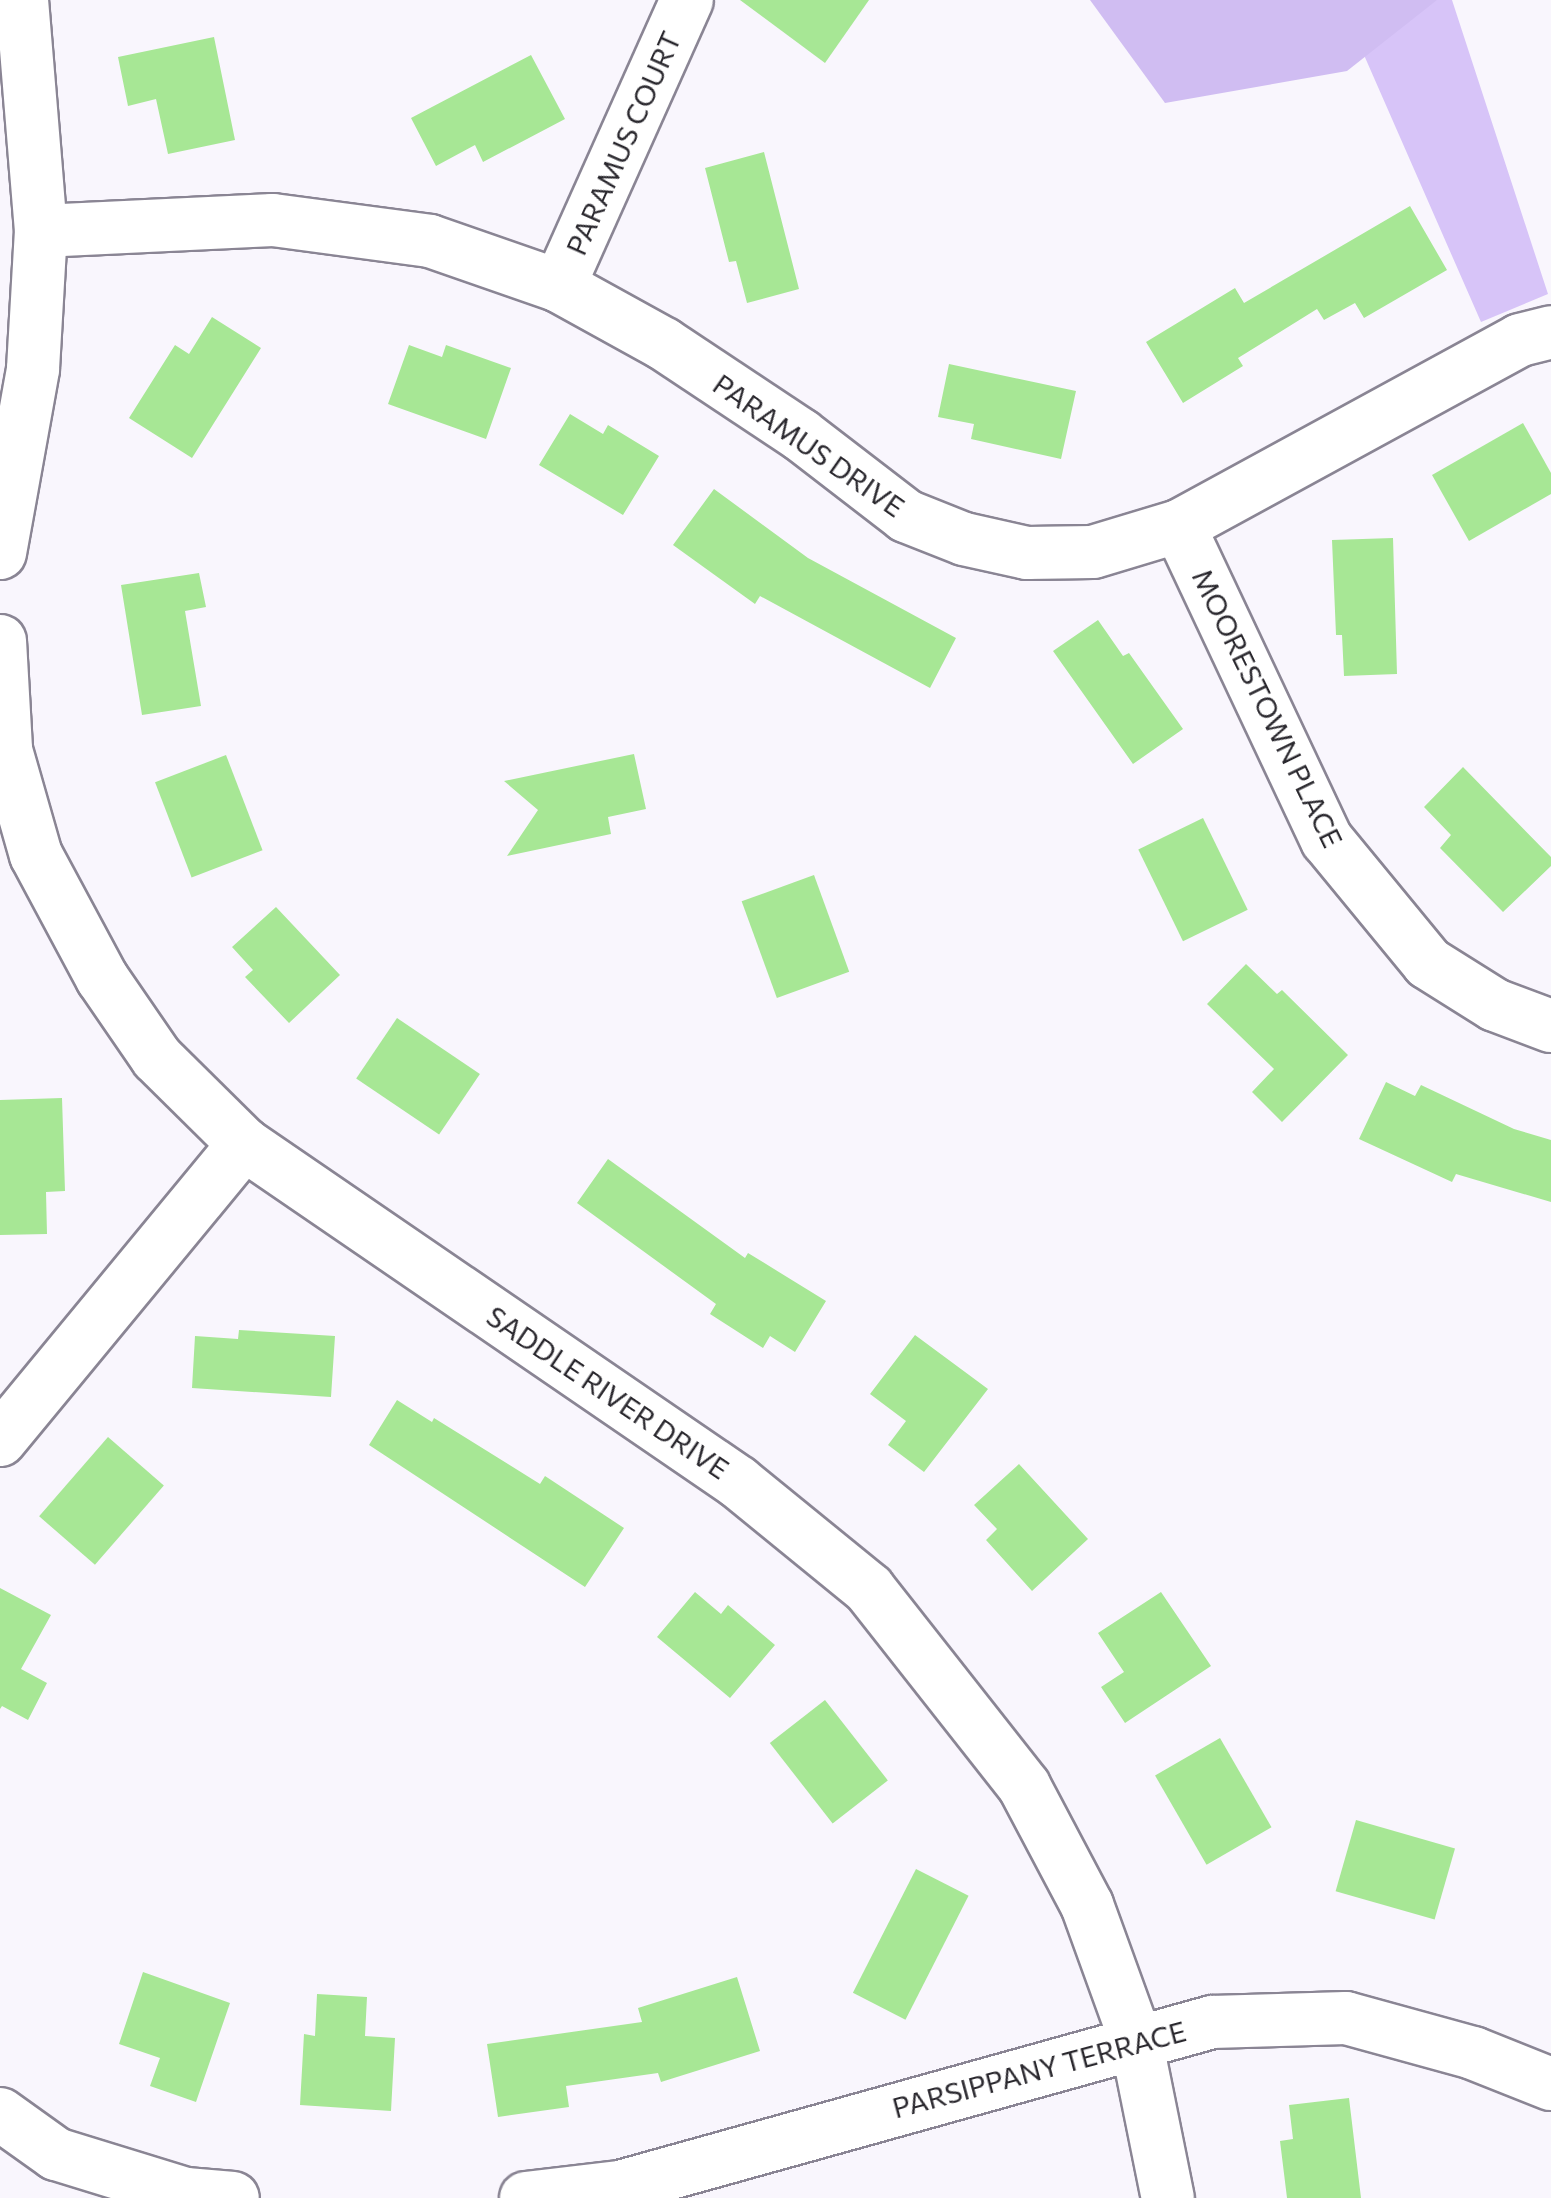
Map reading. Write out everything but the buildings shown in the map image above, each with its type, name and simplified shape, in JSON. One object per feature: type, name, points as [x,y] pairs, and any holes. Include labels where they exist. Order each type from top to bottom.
[{"type":"street","points":[[0,553],[33,369],[42,231],[22,0]]},
{"type":"street","name":"PARAMUS COURT","points":[[560,286],[686,0]]},
{"type":"street","name":"PARAMUS DRIVE","points":[[42,231],[272,220],[430,242],[560,286],[664,344],[800,435],[906,516],[964,539],[1027,553],[1093,552],[1179,526],[1520,340],[1551,332]]},
{"type":"street","name":"MOORESTOWN PLACE","points":[[1179,526],[1328,840],[1428,964],[1495,1005],[1551,1026]]},
{"type":"street","name":"SADDLE RIVER DRIVE","points":[[0,642],[3,750],[36,855],[102,978],[157,1058],[244,1144],[738,1482],[869,1589],[1024,1786],[1087,1904],[1136,2040],[1168,2198]]},
{"type":"street","points":[[0,1440],[244,1144]]},
{"type":"street","name":"PARSIPPANY TERRACE","points":[[526,2198],[620,2187],[1136,2040],[1212,2022],[1346,2018],[1474,2052],[1551,2084]]},
{"type":"street","points":[[0,2114],[56,2154],[186,2194],[233,2198]]},
{"type":"shaded area","points":[[1090,0],[1437,0],[1347,71],[1165,103]]},
{"type":"shaded area","points":[[1165,0],[1452,0],[1548,294],[1481,322],[1346,14]]}]
